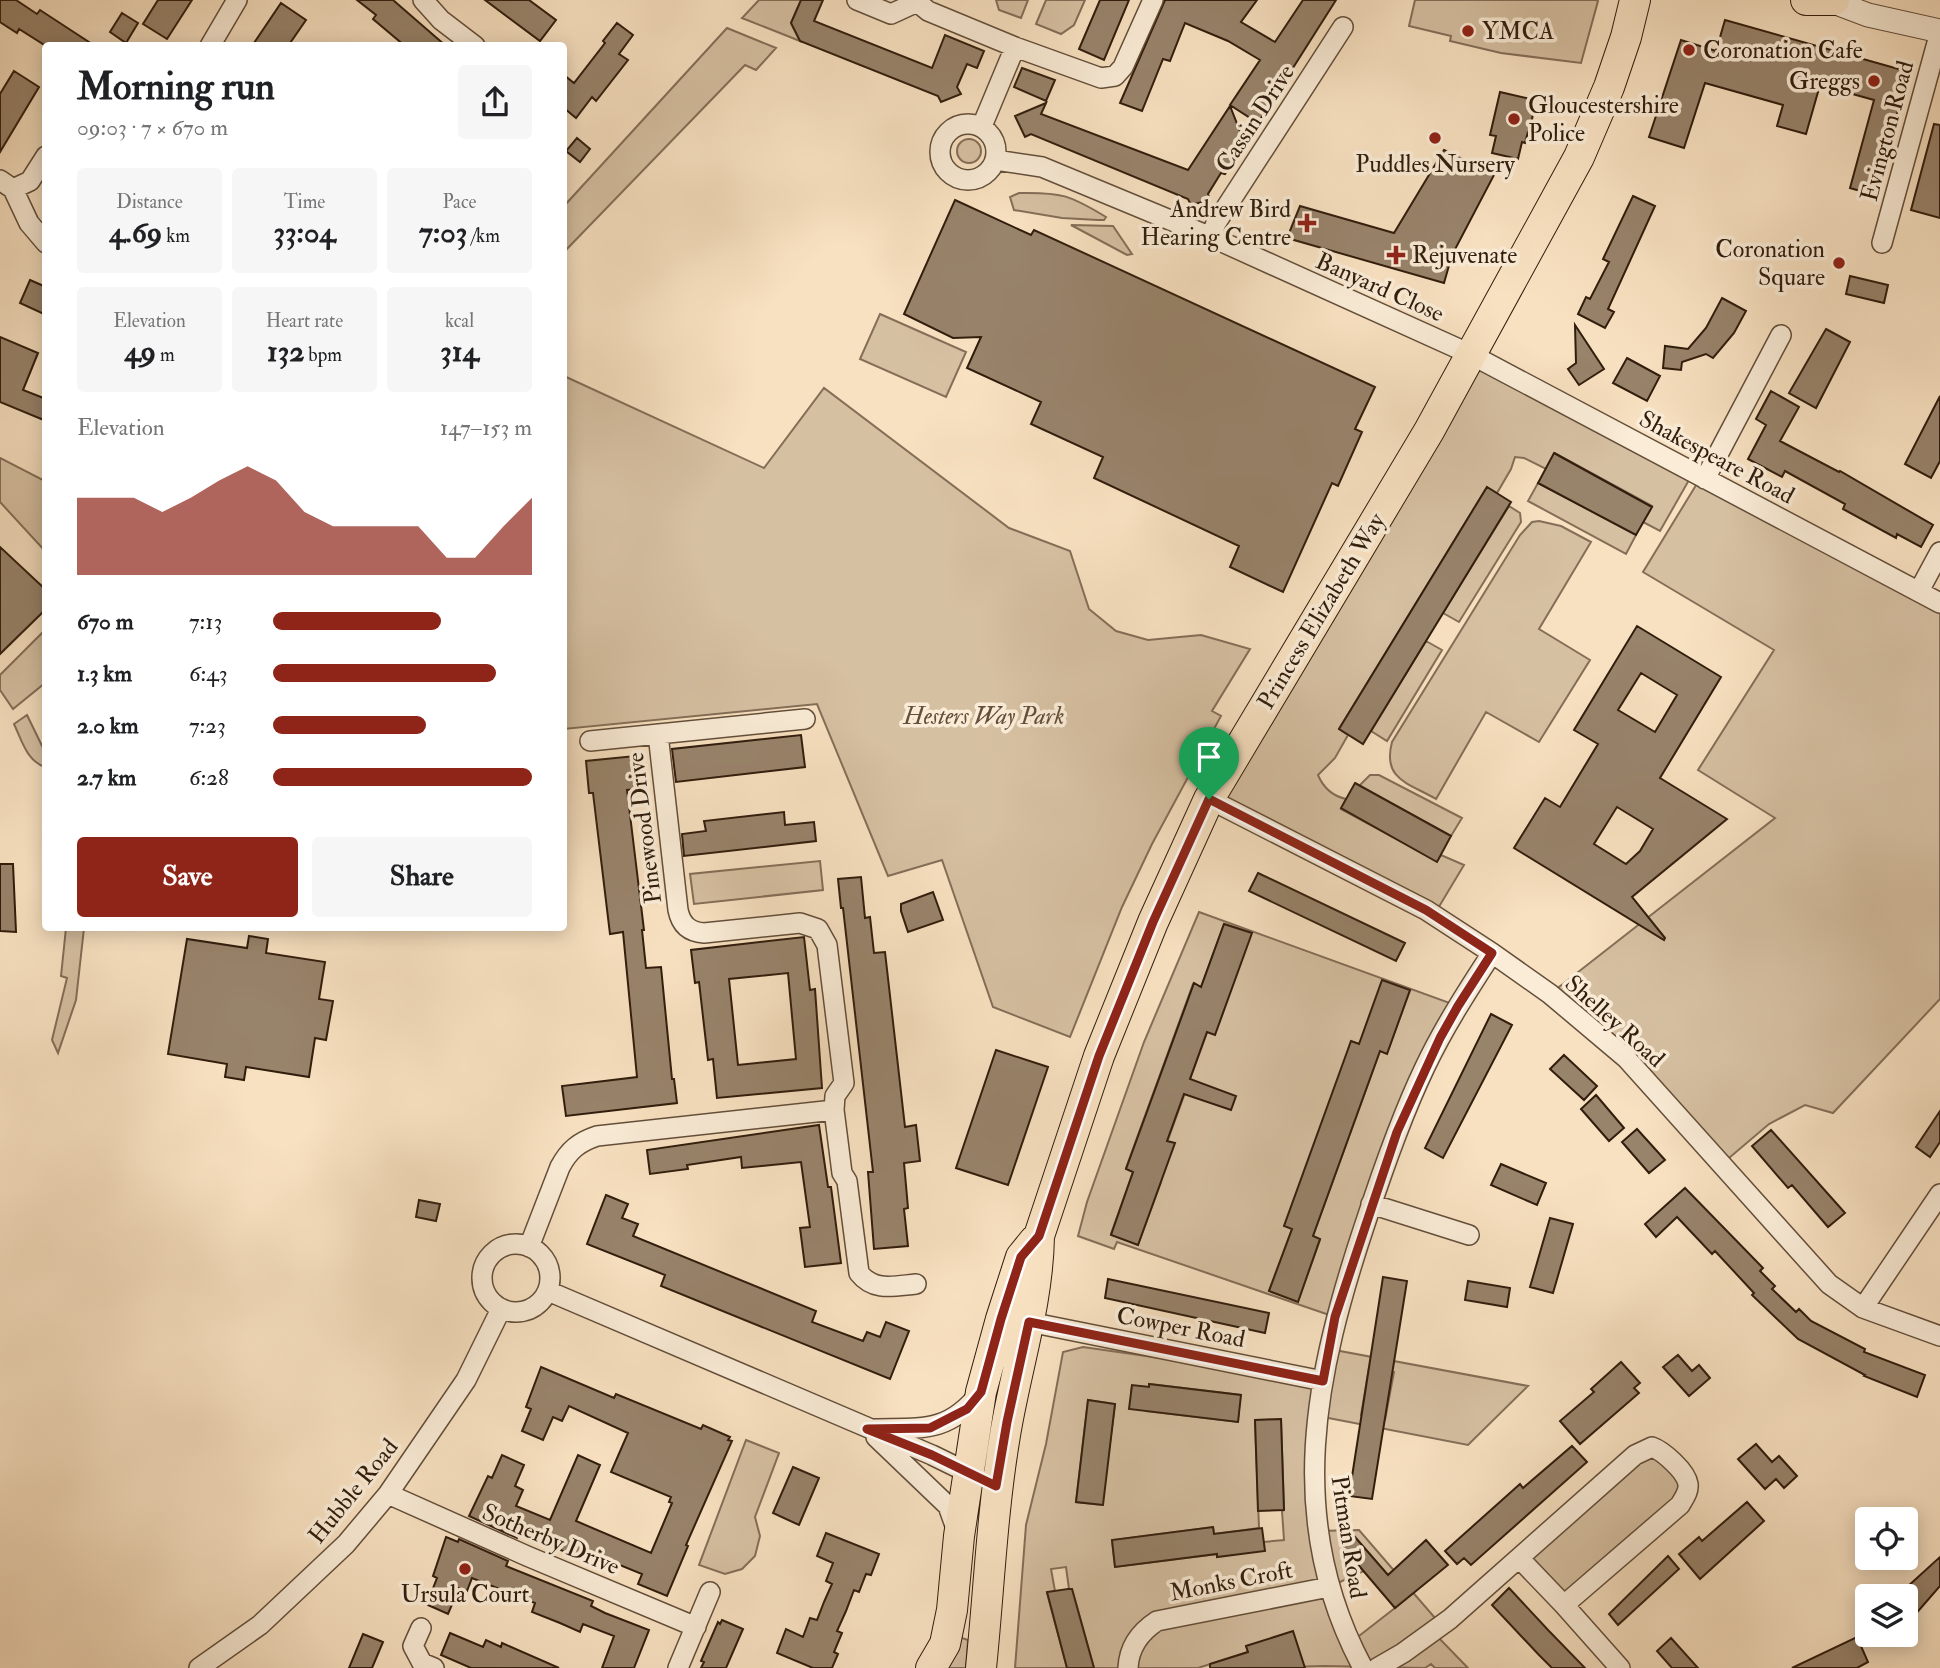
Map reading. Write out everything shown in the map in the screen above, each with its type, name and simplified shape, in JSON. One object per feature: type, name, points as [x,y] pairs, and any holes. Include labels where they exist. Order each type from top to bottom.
[{"type":"main road","name":"Princess Elizabeth Way","points":[[981,1668],[996,1486],[1029,1322],[1039,1236],[1099,1056],[1153,922],[1209,799],[1374,526],[1579,157],[1609,87],[1635,0]]},
{"type":"main road","name":"Princess Elizabeth Way","points":[[931,1668],[945,1644],[952,1610],[960,1493],[981,1392],[1021,1257],[1039,1236]]},
{"type":"street","points":[[213,42],[237,0]]},
{"type":"street","points":[[423,0],[441,20],[470,42]]},
{"type":"street","points":[[857,0],[891,14],[917,1],[928,11],[1015,47],[1094,76],[1108,78],[1123,67],[1153,0]]},
{"type":"street","points":[[1824,0],[1868,15],[1940,32]]},
{"type":"street","points":[[1890,0],[1914,24]]},
{"type":"street","name":"Cassin Drive","points":[[1211,237],[1224,212],[1343,27]]},
{"type":"street","name":"Evington Road","points":[[1882,243],[1940,32]]},
{"type":"street","points":[[982,126],[1015,47]]},
{"type":"street","points":[[965,124],[982,126],[993,140],[995,160],[985,175],[970,180],[955,177],[942,163],[942,142],[952,129],[965,124]]},
{"type":"street","name":"Banyard Close","points":[[995,160],[1042,167],[1211,237],[1471,354]]},
{"type":"street","points":[[42,162],[30,181],[6,185],[29,223],[42,238]]},
{"type":"street","points":[[1705,479],[1781,335]]},
{"type":"street","name":"Shakespeare Road","points":[[1471,354],[1940,603]]},
{"type":"street","points":[[1919,591],[1940,552]]},
{"type":"street","name":"Pinewood Drive","points":[[590,741],[805,719]]},
{"type":"street","name":"Pinewood Drive","points":[[658,734],[678,911],[682,922],[692,930],[704,933],[807,924],[818,929],[825,939],[844,1083],[835,1096],[834,1110],[859,1273],[864,1280],[879,1287],[916,1284]]},
{"type":"street","name":"Shelley Road","points":[[1209,799],[1426,910],[1550,994],[1626,1059],[1829,1284],[1863,1308],[1940,1336]]},
{"type":"street","name":"Pitman Road","points":[[1363,1668],[1337,1615],[1318,1531],[1313,1478],[1315,1435],[1323,1381],[1335,1317],[1387,1158],[1425,1067],[1458,1006],[1492,953]]},
{"type":"street","points":[[529,1247],[560,1167],[566,1156],[585,1140],[597,1136],[834,1110]]},
{"type":"street","points":[[1863,1308],[1940,1194]]},
{"type":"street","points":[[1371,1204],[1469,1235]]},
{"type":"street","points":[[519,1244],[529,1247],[538,1252],[550,1270],[548,1291],[542,1301],[533,1308],[512,1312],[501,1309],[486,1295],[482,1275],[485,1265],[499,1249],[519,1244]]},
{"type":"street","points":[[548,1291],[867,1429],[960,1493],[996,1486]]},
{"type":"street","name":"Hubble Road","points":[[199,1668],[260,1625],[346,1544],[388,1494],[466,1380],[501,1309]]},
{"type":"street","name":"Cowper Road","points":[[1029,1322],[1323,1381]]},
{"type":"street","points":[[867,1429],[930,1428],[967,1409],[981,1392]]},
{"type":"street","points":[[867,1429],[960,1493]]},
{"type":"street","points":[[1377,1668],[1450,1619],[1635,1455],[1652,1447],[1665,1454],[1686,1477],[1687,1492],[1680,1505],[1564,1605]]},
{"type":"street","name":"Sotherby Drive","points":[[388,1494],[696,1627]]},
{"type":"street","points":[[1520,1559],[1620,1668]]},
{"type":"street","name":"Monks Croft","points":[[1128,1668],[1130,1653],[1136,1641],[1157,1622],[1329,1587]]},
{"type":"street","points":[[678,1668],[709,1592]]},
{"type":"street","points":[[421,1628],[413,1646],[422,1663],[434,1668]]},
{"type":"green space","points":[[759,0],[801,0],[791,23],[800,41],[742,18]]},
{"type":"green space","points":[[996,0],[1028,0],[1021,18],[999,10]]},
{"type":"green space","points":[[1046,0],[1085,0],[1074,25],[1061,34],[1036,24]]},
{"type":"green space","points":[[1415,0],[1598,1],[1581,63],[1501,53],[1450,41],[1451,36],[1409,26]]},
{"type":"green space","points":[[727,28],[776,48],[756,70],[745,65],[567,249],[567,203]]},
{"type":"green space","points":[[969,139],[978,142],[981,151],[978,160],[969,163],[960,160],[957,151],[960,142]]},
{"type":"green space","points":[[1019,193],[1065,196],[1106,217],[1104,220],[1062,218],[1014,210],[1010,197]]},
{"type":"green space","points":[[1071,225],[1113,226],[1132,254],[1127,255]]},
{"type":"green space","points":[[880,314],[966,352],[946,397],[860,359]]},
{"type":"green space","points":[[1470,354],[1693,473],[1660,531],[1643,522],[1652,506],[1555,453],[1546,469],[1524,458],[1515,457],[1497,493],[1487,487],[1339,729],[1348,735],[1335,758],[1318,775],[1329,790],[1346,799],[1341,809],[1437,861],[1441,855],[1464,865],[1434,915],[1209,799]]},
{"type":"green space","name":"Hesters Way Park","points":[[567,377],[764,468],[824,388],[1009,528],[1070,551],[1089,609],[1116,631],[1148,640],[1201,635],[1250,649],[1212,711],[1221,716],[1152,844],[1122,907],[1070,1037],[993,1007],[942,860],[888,876],[817,704],[567,729]]},
{"type":"green space","points":[[0,458],[42,479],[42,548],[0,502]]},
{"type":"green space","points":[[1701,477],[1940,603],[1940,999],[1833,1113],[1805,1105],[1769,1124],[1722,1164],[1550,994],[1775,818],[1698,770],[1774,650],[1643,572]]},
{"type":"green space","points":[[1538,483],[1636,535],[1626,554],[1528,501]]},
{"type":"green space","points":[[1509,506],[1520,513],[1521,522],[1459,622],[1443,613]]},
{"type":"green space","points":[[1532,522],[1561,526],[1591,542],[1539,629],[1590,660],[1539,742],[1486,712],[1436,799],[1394,773],[1390,755],[1392,742],[1520,535]]},
{"type":"green space","points":[[42,633],[42,685],[13,709],[0,690],[0,675]]},
{"type":"green space","points":[[1426,641],[1442,650],[1387,741],[1371,731]]},
{"type":"green space","points":[[27,715],[42,746],[42,766],[29,755],[14,724]]},
{"type":"green space","points":[[1370,775],[1379,775],[1462,818],[1451,836],[1359,786]]},
{"type":"green space","points":[[820,861],[823,890],[694,904],[690,874]]},
{"type":"green space","points":[[1199,912],[1458,1006],[1425,1067],[1335,1317],[1117,1242],[1114,1249],[1078,1236],[1087,1202],[1144,1042]],"holes":[[[1224,924],[1251,933],[1221,994],[1165,1148],[1161,1182],[1138,1245],[1111,1234],[1133,1172],[1126,1168],[1193,984],[1201,987]],[[1410,990],[1387,1053],[1380,1051],[1313,1236],[1320,1240],[1298,1301],[1269,1291],[1292,1229],[1351,1041],[1359,1044]]]},
{"type":"green space","points":[[66,931],[84,931],[76,1000],[58,1053],[52,1040],[67,978],[61,976]]},
{"type":"green space","points":[[1083,1347],[1322,1381],[1329,1349],[1528,1386],[1468,1445],[1318,1416],[1318,1531],[1359,1530],[1442,1626],[1433,1632],[1468,1668],[1435,1668],[1431,1664],[1425,1668],[1255,1668],[1246,1646],[1248,1652],[1198,1668],[1094,1668],[1072,1589],[1069,1589],[1066,1567],[1051,1569],[1055,1591],[1047,1593],[1067,1668],[1015,1668],[1026,1525],[1046,1444],[1063,1352]],"holes":[[[1369,1368],[1394,1372],[1385,1420],[1361,1415]],[[1150,1384],[1240,1395],[1238,1422],[1146,1411],[1131,1393],[1132,1386],[1149,1387]],[[1088,1400],[1115,1404],[1102,1505],[1076,1502]],[[1281,1419],[1284,1540],[1263,1542],[1217,1556],[1115,1567],[1112,1540],[1213,1527],[1214,1534],[1259,1528],[1255,1421]],[[1375,1561],[1395,1608],[1350,1643],[1329,1587],[1364,1571]]]},
{"type":"green space","points":[[746,1440],[779,1453],[755,1517],[760,1536],[755,1556],[742,1569],[725,1574],[699,1565]]},
{"type":"green space","points":[[1644,1449],[1688,1485],[1564,1605],[1520,1559]]},
{"type":"green space","points":[[959,1637],[968,1640],[966,1668],[946,1668]]},
{"type":"building","points":[[0,0],[16,0],[37,14],[40,10],[89,42],[42,43],[19,29],[17,33],[0,22]]},
{"type":"building","points":[[158,0],[192,0],[167,39],[143,24]]},
{"type":"building","points":[[357,0],[393,0],[441,42],[400,42],[373,19],[376,15]]},
{"type":"building","points":[[485,0],[529,0],[556,20],[540,41]]},
{"type":"building","points":[[801,0],[823,0],[814,21],[932,68],[945,35],[984,51],[977,68],[967,64],[957,87],[961,94],[941,102],[938,96],[800,41],[791,23]]},
{"type":"building","points":[[1100,0],[1129,0],[1104,60],[1079,49]]},
{"type":"building","points":[[1165,0],[1257,0],[1241,22],[1275,42],[1303,0],[1336,0],[1258,123],[1230,105],[1260,60],[1228,41],[1185,23],[1170,61],[1163,59],[1142,111],[1120,103]]},
{"type":"building","points":[[281,3],[306,20],[291,42],[255,42]]},
{"type":"building","points":[[122,13],[138,23],[127,42],[110,32]]},
{"type":"building","points":[[1725,20],[1909,72],[1874,195],[1850,188],[1874,100],[1820,85],[1806,134],[1777,126],[1783,105],[1705,83],[1684,148],[1649,137],[1681,40],[1716,51]]},
{"type":"building","points":[[617,23],[633,35],[619,54],[628,60],[596,101],[592,97],[576,118],[567,110],[567,77],[574,83],[605,43],[603,41]]},
{"type":"building","points":[[1022,68],[1055,80],[1046,101],[1014,87]]},
{"type":"building","points":[[14,71],[39,87],[0,152],[0,94]]},
{"type":"building","points":[[1500,92],[1535,100],[1530,133],[1528,132],[1525,143],[1522,142],[1518,159],[1492,153],[1496,136],[1490,135]]},
{"type":"building","points":[[1046,103],[1041,114],[1188,170],[1230,106],[1245,144],[1225,174],[1221,173],[1208,194],[1210,200],[1191,205],[1188,199],[1031,134],[1025,137],[1015,116]]},
{"type":"building","points":[[1934,124],[1940,125],[1940,218],[1911,210]]},
{"type":"building","points":[[577,138],[590,149],[580,162],[567,150]]},
{"type":"building","points":[[1444,150],[1494,175],[1452,255],[1444,283],[1287,238],[1300,206],[1394,233]]},
{"type":"building","points":[[1633,196],[1655,206],[1608,309],[1614,312],[1605,328],[1578,314],[1586,297],[1590,299],[1609,262],[1603,259]]},
{"type":"building","points":[[955,200],[1031,235],[1034,230],[1375,387],[1355,429],[1362,432],[1338,486],[1332,483],[1283,592],[1230,567],[1239,546],[1094,478],[1103,457],[1031,424],[1041,402],[967,368],[981,337],[953,338],[904,314]]},
{"type":"building","points":[[1850,276],[1888,285],[1884,303],[1846,294]]},
{"type":"building","points":[[30,280],[42,285],[42,313],[20,303]]},
{"type":"building","points":[[1722,298],[1746,311],[1734,333],[1713,358],[1706,354],[1682,362],[1681,370],[1663,368],[1665,346],[1688,349],[1706,328]]},
{"type":"building","points":[[1575,325],[1604,369],[1579,385],[1568,369],[1576,363]]},
{"type":"building","points":[[1826,329],[1850,342],[1816,408],[1789,393]]},
{"type":"building","points":[[0,337],[38,353],[23,390],[42,397],[42,419],[0,402]]},
{"type":"building","points":[[1627,358],[1660,376],[1647,401],[1613,383]]},
{"type":"building","points":[[1771,391],[1799,407],[1780,441],[1840,471],[1933,525],[1921,547],[1897,534],[1896,538],[1843,509],[1845,504],[1785,471],[1782,477],[1748,459],[1766,425],[1756,419]]},
{"type":"building","points":[[1940,396],[1940,461],[1931,478],[1905,464]]},
{"type":"building","points":[[1554,453],[1652,507],[1636,535],[1538,483]]},
{"type":"building","points":[[1487,487],[1511,502],[1363,744],[1339,729]]},
{"type":"building","points":[[0,547],[42,586],[42,613],[0,654]]},
{"type":"building","points":[[1637,626],[1721,677],[1660,778],[1727,819],[1632,897],[1664,940],[1514,848],[1545,798],[1560,807],[1598,744],[1574,730]],"holes":[[[1641,673],[1677,695],[1655,732],[1618,710]],[[1617,807],[1653,829],[1640,851],[1626,864],[1594,844]]]},
{"type":"building","points":[[801,735],[805,767],[676,782],[672,749]]},
{"type":"building","points":[[635,756],[638,789],[627,790],[646,968],[661,967],[672,1079],[677,1103],[566,1116],[562,1086],[637,1077],[623,932],[610,934],[593,793],[589,793],[586,761]]},
{"type":"building","points":[[1355,783],[1451,836],[1437,862],[1341,808]]},
{"type":"building","points":[[784,812],[785,825],[814,822],[816,841],[684,856],[682,834],[706,831],[704,821]]},
{"type":"building","points":[[0,864],[13,864],[16,932],[0,931]]},
{"type":"building","points":[[1258,873],[1405,943],[1396,961],[1249,891]]},
{"type":"building","points":[[861,877],[865,918],[870,917],[874,953],[885,952],[905,1127],[916,1125],[920,1161],[904,1163],[908,1208],[904,1209],[908,1246],[874,1249],[868,1172],[873,1172],[838,879]]},
{"type":"building","points":[[933,892],[943,920],[908,932],[901,904]]},
{"type":"building","points":[[1224,924],[1252,933],[1215,1035],[1207,1032],[1190,1079],[1236,1096],[1231,1110],[1184,1094],[1167,1141],[1175,1143],[1138,1245],[1111,1235],[1133,1172],[1126,1169],[1194,983],[1201,987]]},
{"type":"building","points":[[249,936],[268,939],[266,953],[325,962],[319,999],[333,1001],[326,1040],[315,1038],[309,1077],[246,1067],[244,1080],[225,1077],[227,1064],[168,1054],[187,939],[247,948]]},
{"type":"building","points":[[804,937],[810,990],[815,989],[822,1088],[717,1098],[713,1059],[708,1060],[699,982],[695,983],[691,950]],"holes":[[[788,973],[796,1059],[738,1065],[729,979]]]},
{"type":"building","points":[[1382,980],[1410,990],[1387,1054],[1380,1051],[1313,1236],[1320,1239],[1298,1302],[1269,1291],[1292,1229],[1284,1226],[1351,1041],[1359,1044]]},
{"type":"building","points":[[1491,1014],[1512,1025],[1443,1158],[1425,1148]]},
{"type":"building","points":[[996,1050],[1048,1067],[1008,1185],[956,1168]]},
{"type":"building","points":[[1564,1055],[1597,1086],[1584,1100],[1550,1069]]},
{"type":"building","points":[[1596,1095],[1624,1128],[1609,1141],[1581,1109]]},
{"type":"building","points":[[1940,1111],[1940,1142],[1930,1157],[1916,1147]]},
{"type":"building","points":[[819,1125],[841,1263],[805,1267],[800,1228],[810,1227],[801,1162],[742,1168],[741,1157],[650,1174],[647,1150]]},
{"type":"building","points":[[1637,1129],[1665,1160],[1649,1173],[1622,1142]]},
{"type":"building","points":[[1771,1130],[1845,1213],[1828,1227],[1792,1185],[1788,1188],[1752,1146]]},
{"type":"building","points":[[1501,1164],[1546,1183],[1537,1205],[1491,1185]]},
{"type":"building","points":[[1685,1188],[1763,1268],[1760,1271],[1775,1286],[1772,1289],[1796,1312],[1799,1309],[1811,1321],[1865,1349],[1864,1352],[1925,1375],[1917,1397],[1864,1376],[1798,1339],[1752,1295],[1754,1293],[1715,1251],[1712,1254],[1677,1217],[1656,1237],[1645,1224]]},
{"type":"building","points":[[606,1195],[628,1204],[622,1218],[638,1224],[633,1236],[816,1311],[812,1322],[863,1341],[867,1332],[880,1337],[886,1322],[909,1331],[890,1379],[661,1286],[665,1275],[587,1244]]},
{"type":"building","points":[[419,1200],[440,1204],[436,1221],[416,1217]]},
{"type":"building","points":[[1550,1218],[1573,1224],[1553,1293],[1530,1287]]},
{"type":"building","points":[[1383,1277],[1407,1281],[1372,1499],[1349,1496]]},
{"type":"building","points":[[1108,1279],[1269,1313],[1265,1333],[1105,1298]]},
{"type":"building","points":[[1468,1281],[1510,1288],[1507,1307],[1465,1300]]},
{"type":"building","points":[[1678,1355],[1692,1371],[1699,1365],[1710,1378],[1689,1396],[1663,1367]]},
{"type":"building","points":[[1621,1362],[1640,1383],[1634,1388],[1639,1393],[1580,1444],[1560,1421],[1594,1392],[1591,1389]]},
{"type":"building","points":[[541,1367],[614,1398],[616,1394],[701,1429],[703,1425],[730,1437],[728,1440],[732,1441],[686,1545],[688,1546],[667,1596],[638,1584],[642,1574],[593,1554],[590,1562],[519,1533],[517,1538],[469,1516],[488,1476],[492,1478],[502,1455],[524,1465],[515,1486],[523,1490],[516,1506],[550,1520],[578,1455],[600,1465],[576,1521],[651,1553],[672,1503],[669,1502],[671,1497],[611,1472],[628,1433],[569,1406],[562,1421],[553,1417],[543,1440],[522,1431],[531,1409],[526,1407]]},
{"type":"building","points":[[1149,1384],[1241,1395],[1238,1422],[1129,1409],[1132,1385],[1149,1387]]},
{"type":"building","points":[[1088,1400],[1115,1404],[1103,1505],[1076,1502]]},
{"type":"building","points":[[1281,1419],[1284,1510],[1258,1511],[1255,1420]]},
{"type":"building","points":[[1756,1444],[1772,1462],[1779,1456],[1797,1476],[1784,1488],[1776,1479],[1765,1489],[1738,1459]]},
{"type":"building","points":[[1572,1446],[1587,1462],[1471,1565],[1464,1558],[1457,1564],[1445,1551],[1520,1484],[1523,1488]]},
{"type":"building","points":[[793,1467],[819,1478],[799,1525],[773,1513]]},
{"type":"building","points":[[1747,1502],[1764,1521],[1700,1579],[1679,1554],[1699,1537],[1702,1541]]},
{"type":"building","points":[[1213,1527],[1214,1534],[1262,1528],[1265,1551],[1217,1557],[1217,1554],[1115,1567],[1112,1540]]},
{"type":"building","points":[[826,1533],[879,1554],[871,1575],[866,1574],[859,1592],[854,1590],[837,1631],[842,1633],[834,1652],[838,1654],[832,1668],[813,1668],[777,1653],[786,1629],[803,1637],[810,1618],[817,1620],[832,1584],[826,1581],[833,1563],[817,1556]]},
{"type":"building","points":[[446,1537],[458,1542],[459,1539],[508,1561],[506,1566],[593,1601],[591,1606],[649,1630],[634,1668],[602,1668],[614,1636],[583,1624],[580,1632],[532,1612],[535,1603],[472,1578],[467,1591],[459,1588],[448,1614],[428,1605],[437,1578],[433,1576]]},
{"type":"building","points":[[1355,1537],[1388,1575],[1426,1540],[1448,1565],[1395,1608],[1343,1547]]},
{"type":"building","points":[[1668,1556],[1679,1569],[1618,1625],[1609,1614]]},
{"type":"building","points":[[1940,1557],[1940,1586],[1918,1611],[1918,1584],[1910,1584]]},
{"type":"building","points":[[1509,1588],[1585,1668],[1552,1668],[1539,1655],[1492,1605]]},
{"type":"building","points":[[1072,1589],[1094,1668],[1067,1668],[1047,1592]]},
{"type":"building","points":[[722,1620],[743,1629],[726,1668],[701,1668],[704,1662],[701,1661],[718,1622],[720,1624]]},
{"type":"building","points":[[1293,1631],[1305,1668],[1210,1668],[1210,1664],[1248,1652],[1246,1646]]},
{"type":"building","points":[[450,1633],[483,1647],[486,1640],[501,1647],[502,1643],[559,1668],[471,1668],[441,1655]]},
{"type":"building","points":[[363,1634],[383,1642],[372,1668],[349,1668]]},
{"type":"building","points":[[1671,1638],[1698,1668],[1672,1668],[1657,1651]]},
{"type":"building","points":[[1855,1638],[1855,1647],[1861,1647],[1868,1662],[1857,1668],[1792,1668]]},
{"type":"place","name":"YMCA","points":[[1468,31]]},
{"type":"place","name":"Coronation Cafe","points":[[1689,50]]},
{"type":"place","name":"Greggs","points":[[1874,81]]},
{"type":"place","name":"Gloucestershire Police","points":[[1514,119]]},
{"type":"place","name":"Puddles Nursery","points":[[1435,138]]},
{"type":"place","name":"Andrew Bird Hearing Centre","points":[[1307,223]]},
{"type":"place","name":"Rejuvenate","points":[[1396,255]]},
{"type":"place","name":"Coronation Square","points":[[1839,263]]},
{"type":"place","name":"Ursula Court","points":[[465,1569]]},
{"type":"route","points":[[1209,799],[1426,910],[1492,953],[1440,1038],[1397,1132],[1335,1317],[1323,1381],[1029,1322],[996,1486],[932,1455],[867,1429],[930,1428],[967,1409],[981,1392],[1021,1257],[1039,1236],[1099,1056],[1123,993],[1209,799]]}]
